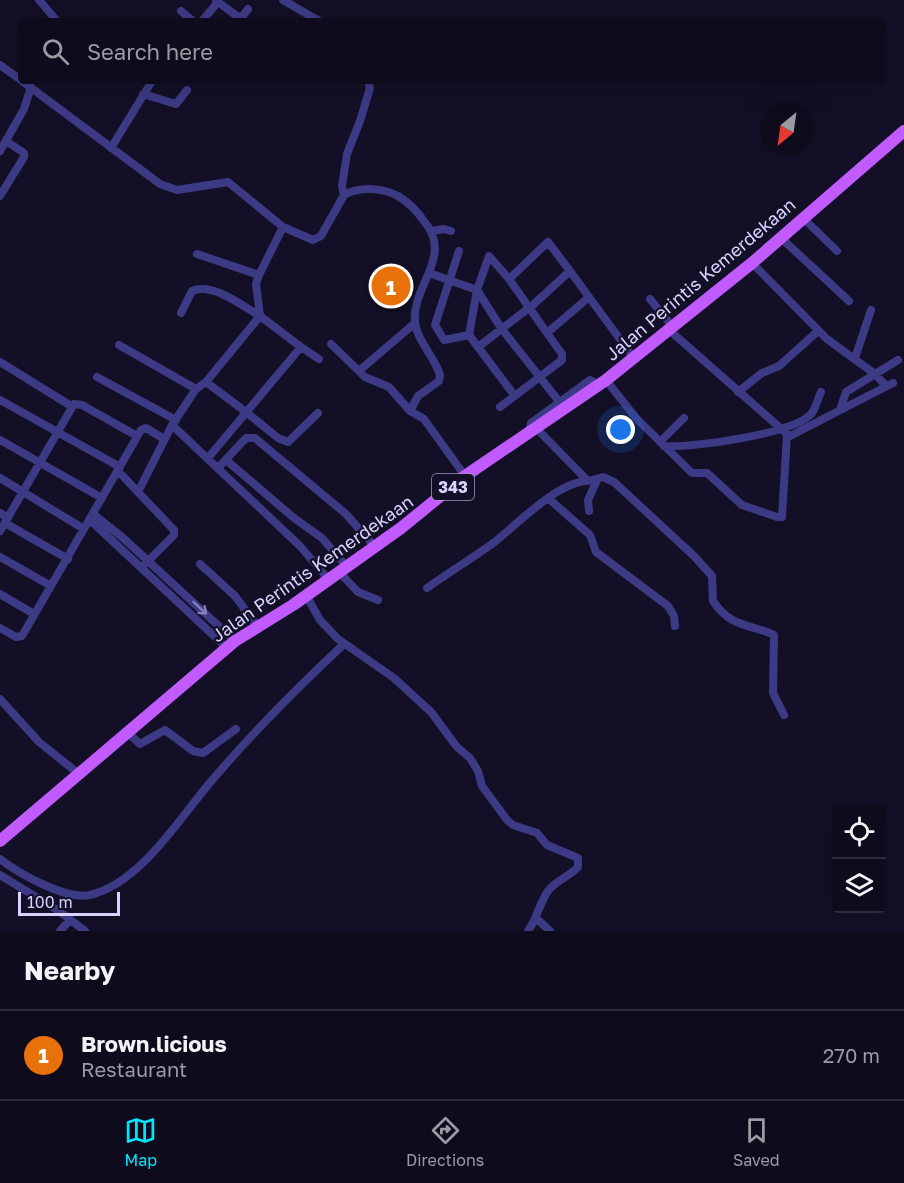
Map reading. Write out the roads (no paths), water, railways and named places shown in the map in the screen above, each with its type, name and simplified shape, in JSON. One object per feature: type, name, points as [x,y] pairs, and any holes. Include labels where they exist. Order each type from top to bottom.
[{"type":"main road","name":"Jalan Perintis Kemerdekaan","points":[[0,841],[231,644],[306,596],[440,498],[465,476],[532,432],[562,406],[602,382],[752,263],[904,131]]},
{"type":"street","points":[[39,0],[54,18]]},
{"type":"street","points":[[283,0],[314,18]]},
{"type":"street","points":[[204,18],[217,1],[238,18]]},
{"type":"street","points":[[241,18],[248,9]]},
{"type":"street","points":[[181,11],[189,18]]},
{"type":"street","points":[[0,65],[18,77]]},
{"type":"street","points":[[0,151],[24,109],[27,84]]},
{"type":"street","points":[[28,84],[172,190],[221,181],[232,183],[283,227],[313,240],[318,239],[344,195],[358,190],[370,189],[395,194],[417,212],[432,231],[435,240],[429,273],[419,300],[415,323],[440,378],[419,395],[410,411]]},
{"type":"street","points":[[111,147],[150,84]]},
{"type":"street","points":[[344,195],[342,186],[346,154],[360,121],[370,88],[369,84]]},
{"type":"street","points":[[143,94],[176,104],[187,90]]},
{"type":"street","points":[[0,196],[24,157],[24,153],[6,141]]},
{"type":"street","points":[[802,218],[837,251]]},
{"type":"street","points":[[138,492],[164,439],[196,389],[206,382],[260,316],[256,284],[283,227]]},
{"type":"street","points":[[432,231],[444,229],[451,231]]},
{"type":"street","points":[[780,237],[849,301]]},
{"type":"street","points":[[509,279],[548,242],[633,357]]},
{"type":"street","points":[[459,251],[435,322],[436,328],[447,341],[469,334]]},
{"type":"street","points":[[197,254],[259,274]]},
{"type":"street","points":[[469,334],[475,313],[477,290],[489,256],[509,279],[563,357],[500,407]]},
{"type":"street","points":[[665,446],[685,447],[786,432],[816,422],[890,385],[818,331],[752,263]]},
{"type":"street","points":[[478,347],[529,308],[570,271]]},
{"type":"street","points":[[429,273],[477,290],[501,328],[562,406]]},
{"type":"street","points":[[182,313],[192,291],[199,289],[228,297],[260,316],[319,359]]},
{"type":"street","points":[[547,333],[589,297]]},
{"type":"street","points":[[650,299],[670,328],[738,392],[786,432]]},
{"type":"street","points":[[475,313],[486,305]]},
{"type":"street","points":[[855,358],[871,310]]},
{"type":"street","points":[[360,370],[415,323]]},
{"type":"street","points":[[738,392],[762,373],[779,366],[818,331]]},
{"type":"street","points":[[469,334],[514,395]]},
{"type":"street","points":[[331,344],[367,379],[389,387],[410,411],[424,419],[465,476]]},
{"type":"street","points":[[118,345],[196,389]]},
{"type":"street","points":[[208,459],[301,347]]},
{"type":"street","points":[[840,410],[846,392],[898,360]]},
{"type":"street","points":[[0,362],[71,406]]},
{"type":"street","points":[[97,377],[174,422],[208,459],[300,546],[328,579]]},
{"type":"street","points":[[206,382],[282,440],[288,442],[318,413]]},
{"type":"street","points":[[602,382],[692,473],[708,474],[742,505],[780,518],[783,515],[786,432]]},
{"type":"street","points":[[786,432],[812,413],[821,392]]},
{"type":"street","points":[[0,400],[119,469],[174,531],[174,535],[141,567]]},
{"type":"street","points":[[0,531],[71,406],[76,403],[82,405],[137,436]]},
{"type":"street","points":[[812,413],[816,422]]},
{"type":"street","points":[[665,446],[684,418]]},
{"type":"street","points":[[0,628],[16,637],[22,636],[137,436],[145,428],[164,439]]},
{"type":"street","points":[[532,432],[588,481]]},
{"type":"street","points":[[218,468],[246,438],[255,438],[346,514],[375,547]]},
{"type":"street","points":[[0,440],[102,498]]},
{"type":"street","points":[[226,460],[294,518],[322,538],[358,592],[378,600]]},
{"type":"street","points":[[427,588],[491,544],[548,498],[574,483],[606,477],[694,556],[712,576],[713,600],[728,616],[738,624],[775,636],[773,693],[784,715]]},
{"type":"street","points":[[0,478],[84,529]]},
{"type":"street","points":[[589,511],[588,500],[597,480]]},
{"type":"street","points":[[548,498],[590,536],[598,554],[668,606],[674,616],[675,626]]},
{"type":"street","points":[[0,513],[6,520],[68,559]]},
{"type":"street","points":[[92,517],[122,537],[182,591],[231,644]]},
{"type":"street","points":[[92,517],[116,544],[174,598],[231,644]]},
{"type":"street","points":[[116,544],[122,537]]},
{"type":"street","points":[[0,557],[51,586]]},
{"type":"street","points":[[200,564],[235,596],[258,627]]},
{"type":"street","points":[[174,598],[182,591]]},
{"type":"street","points":[[0,594],[34,614]]},
{"type":"street","points":[[306,596],[320,620],[344,644],[419,698],[457,747],[470,758],[482,786],[507,820],[513,825],[537,833],[547,845],[578,858],[580,862],[578,867],[555,883],[546,894],[537,920],[528,931]]},
{"type":"street","points":[[0,859],[69,896],[80,896],[103,890],[140,865],[212,779],[297,688],[344,644]]},
{"type":"street","points":[[0,699],[39,742],[79,774]]},
{"type":"street","points":[[127,732],[140,744],[165,730],[193,751],[203,753],[236,729]]},
{"type":"street","points":[[0,875],[59,911],[85,931]]},
{"type":"street","points":[[34,895],[41,881]]},
{"type":"street","points":[[59,911],[69,896]]},
{"type":"street","points":[[60,931],[70,920]]},
{"type":"street","points":[[537,920],[550,931]]},
{"type":"place","name":"Brown.licious","points":[[391,286]]}]
